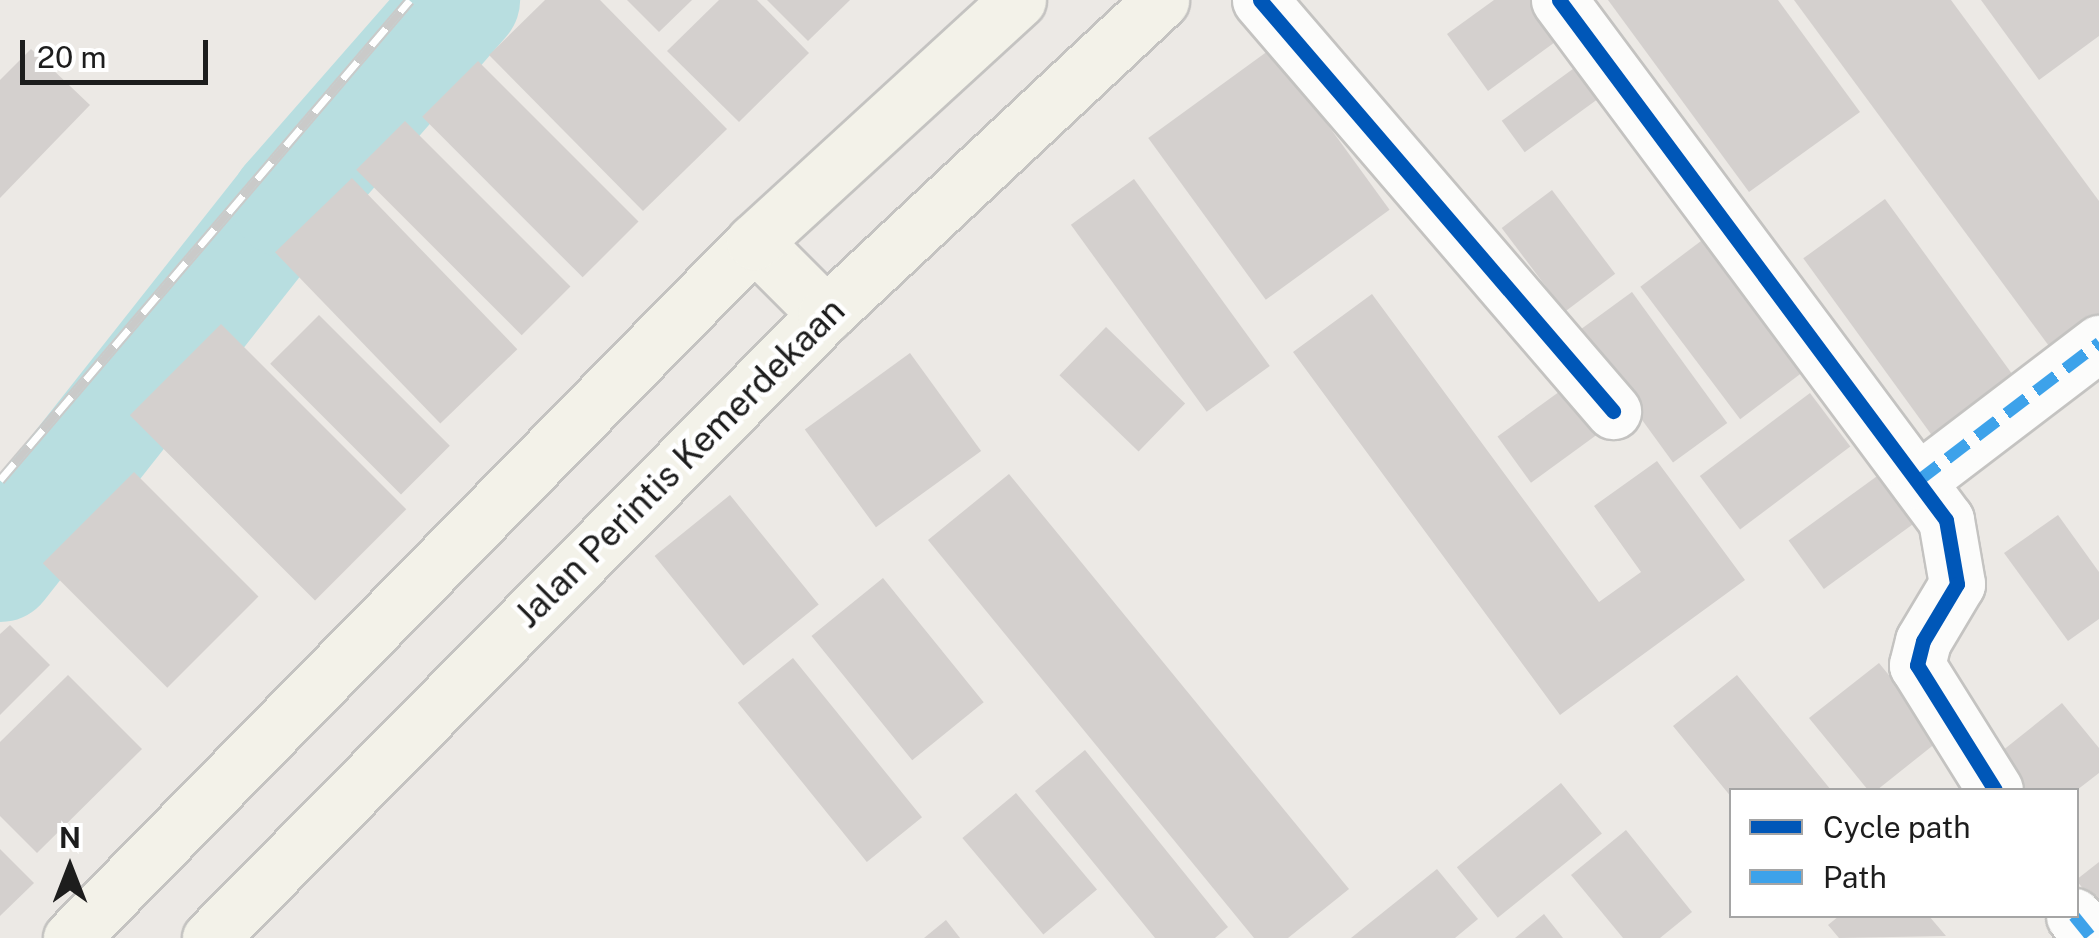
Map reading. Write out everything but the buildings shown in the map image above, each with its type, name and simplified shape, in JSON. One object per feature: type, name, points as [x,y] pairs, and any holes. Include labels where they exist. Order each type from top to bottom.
[{"type":"main road","points":[[72,938],[754,242],[1018,0]]},
{"type":"main road","name":"Jalan Perintis Kemerdekaan","points":[[210,938],[826,314],[1161,0]]},
{"type":"main road","points":[[754,242],[826,314]]},
{"type":"street","points":[[1260,0],[1612,411]]},
{"type":"street","points":[[1560,0],[1935,469],[1958,562],[1954,598],[1923,641],[1917,665],[1993,788]]},
{"type":"street","points":[[1935,469],[2099,343]]},
{"type":"street","points":[[2076,918],[2092,938]]},
{"type":"waterway","points":[[0,566],[287,202],[464,0]]},
{"type":"railway","points":[[0,480],[410,0]]},
{"type":"marked path","points":[[1922,487],[1918,481],[2099,343]]},
{"type":"marked path","points":[[2076,918],[2092,938]]},
{"type":"cycle path","points":[[1260,0],[1613,411]]},
{"type":"cycle path","points":[[1559,0],[1946,520],[1957,584],[1923,641],[1917,665],[1994,788]]}]
